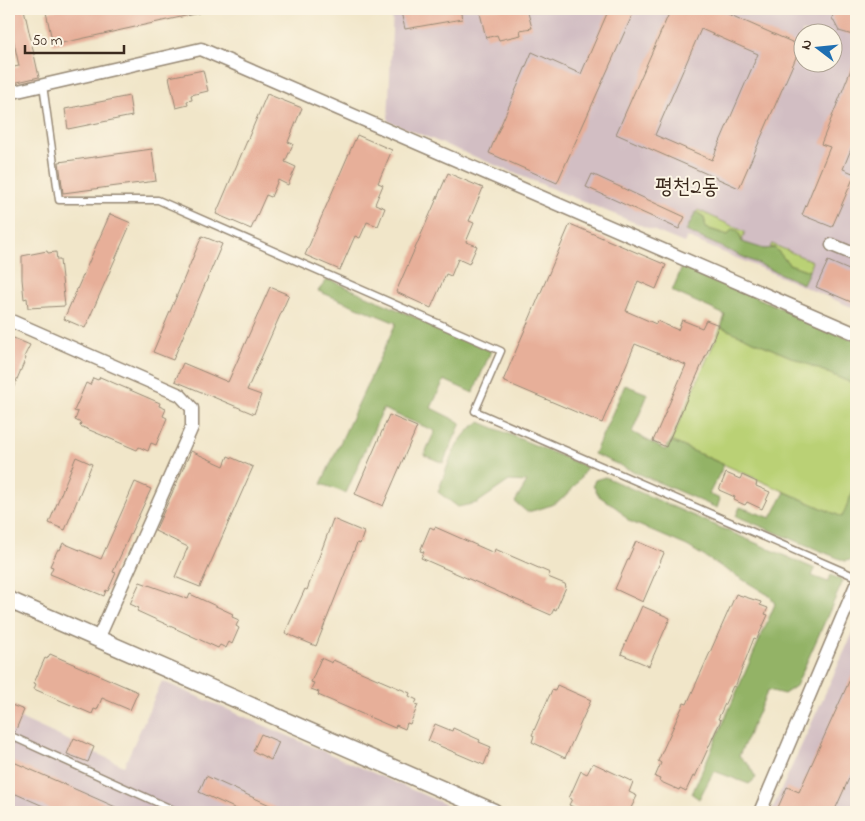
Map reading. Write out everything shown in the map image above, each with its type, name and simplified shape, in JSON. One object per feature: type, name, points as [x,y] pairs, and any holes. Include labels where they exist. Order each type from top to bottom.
[{"type":"street","points":[[9,92],[201,49],[856,334]]},
{"type":"street","points":[[832,244],[856,255]]},
{"type":"street","points":[[9,320],[180,395],[192,408],[192,426],[98,639]]},
{"type":"street","points":[[760,812],[856,585]]},
{"type":"street","points":[[9,600],[494,812]]},
{"type":"lane","points":[[43,85],[59,200],[158,200],[501,350],[475,411],[856,577]]},
{"type":"lane","points":[[9,735],[178,812]]},
{"type":"shaded area","points":[[393,9],[856,9],[856,309],[687,237],[684,243],[388,121]]},
{"type":"shaded area","points":[[856,626],[856,812],[771,812]]},
{"type":"shaded area","points":[[162,681],[463,812],[9,812],[9,713],[124,766]]},
{"type":"green space","points":[[698,210],[745,232],[742,241],[739,235],[728,235],[706,228],[704,217],[696,212]]},
{"type":"green space","points":[[696,212],[704,217],[706,228],[728,235],[732,229],[738,231],[742,242],[764,249],[775,248],[789,264],[809,271],[803,284],[686,231]]},
{"type":"green space","points":[[772,244],[812,261],[809,271],[789,264],[775,248],[770,247]]},
{"type":"green space","points":[[683,265],[856,341],[856,385],[721,327],[725,315],[672,291]]},
{"type":"green space","points":[[327,280],[491,351],[473,393],[444,380],[431,408],[461,423],[443,463],[424,455],[435,431],[383,409],[346,493],[321,484],[396,323],[318,291]]},
{"type":"green space","points":[[721,327],[856,385],[856,484],[842,517],[671,441]]},
{"type":"green space","points":[[625,385],[648,394],[632,432],[665,450],[671,441],[724,465],[709,494],[720,499],[717,508],[594,454]]},
{"type":"green space","points":[[480,422],[587,467],[569,493],[556,502],[539,509],[527,512],[515,502],[527,482],[509,481],[477,503],[458,507],[438,492],[458,443],[471,428]]},
{"type":"green space","points":[[605,477],[815,569],[812,576],[828,582],[831,575],[843,581],[796,686],[784,694],[768,690],[739,756],[749,765],[756,778],[749,784],[714,771],[699,799],[692,794],[775,604],[770,596],[687,546],[629,521],[618,509],[599,496],[593,485],[595,480]]},
{"type":"green space","points":[[856,484],[856,548],[851,560],[845,561],[736,516],[740,507],[771,518],[785,492],[842,517]]},
{"type":"building","points":[[9,9],[24,9],[39,77],[9,84],[9,68],[19,66],[10,24],[12,23]]},
{"type":"building","points":[[62,9],[199,9],[199,13],[53,45],[46,12]]},
{"type":"building","points":[[417,9],[460,9],[462,19],[405,29],[401,12]]},
{"type":"building","points":[[479,9],[527,9],[532,28],[520,30],[521,35],[499,40],[497,35],[486,38]]},
{"type":"building","points":[[609,9],[635,9],[557,183],[489,153],[532,52],[581,74]]},
{"type":"building","points":[[671,9],[717,9],[792,42],[792,67],[739,188],[616,134]],"holes":[[[701,29],[758,54],[712,160],[655,135]]]},
{"type":"building","points":[[835,9],[856,9],[856,36],[842,32],[842,22],[834,22],[832,18]]},
{"type":"building","points":[[856,57],[856,137],[843,169],[855,174],[832,227],[802,215],[830,147],[821,144]]},
{"type":"building","points":[[203,70],[208,91],[191,95],[192,100],[187,101],[188,105],[176,108],[169,77]]},
{"type":"building","points":[[267,94],[302,108],[288,142],[293,144],[285,162],[296,167],[288,185],[278,180],[271,197],[266,195],[251,229],[216,214]]},
{"type":"building","points":[[129,96],[132,116],[68,129],[65,109]]},
{"type":"building","points":[[357,135],[392,150],[378,183],[383,185],[375,204],[385,208],[378,226],[367,222],[360,238],[355,236],[340,270],[305,255]]},
{"type":"building","points":[[152,149],[156,181],[63,193],[59,162]]},
{"type":"building","points":[[448,173],[483,188],[469,221],[474,223],[466,242],[477,246],[469,264],[458,259],[451,276],[446,274],[431,308],[396,292]]},
{"type":"building","points":[[592,174],[685,217],[679,229],[586,187]]},
{"type":"building","points":[[110,214],[131,223],[85,328],[64,319]]},
{"type":"building","points":[[570,224],[666,265],[656,289],[638,281],[626,311],[656,324],[657,321],[678,330],[682,320],[702,328],[706,320],[719,325],[666,447],[653,441],[686,365],[635,344],[602,423],[503,381]]},
{"type":"building","points":[[202,236],[222,244],[173,360],[153,352]]},
{"type":"building","points":[[47,251],[48,253],[56,252],[57,260],[60,260],[65,306],[28,308],[27,298],[24,299],[22,256]]},
{"type":"building","points":[[828,261],[856,273],[856,304],[816,287]]},
{"type":"building","points":[[270,287],[289,295],[247,390],[261,395],[254,414],[175,381],[183,363],[228,382]]},
{"type":"building","points":[[9,336],[30,345],[9,398]]},
{"type":"building","points":[[100,377],[160,403],[159,406],[166,409],[163,416],[167,418],[156,445],[151,443],[148,451],[139,447],[137,450],[80,426],[81,423],[75,420],[78,412],[74,411],[86,383],[90,385],[93,378],[98,380]]},
{"type":"building","points":[[389,415],[417,427],[383,506],[355,494]]},
{"type":"building","points":[[191,451],[224,466],[228,456],[253,467],[200,587],[175,577],[188,547],[155,531]]},
{"type":"building","points":[[76,457],[92,464],[65,530],[49,523]]},
{"type":"building","points":[[726,473],[740,479],[742,475],[757,482],[756,486],[770,492],[762,509],[747,502],[745,505],[734,500],[735,497],[719,490]]},
{"type":"building","points":[[135,482],[151,489],[113,572],[116,573],[104,596],[50,574],[53,567],[50,566],[63,543],[101,559]]},
{"type":"building","points":[[333,519],[364,532],[360,544],[357,543],[316,646],[285,633],[305,589],[307,590]]},
{"type":"building","points":[[430,527],[434,529],[435,527],[494,553],[495,549],[550,573],[548,577],[565,584],[566,587],[556,610],[554,609],[551,615],[421,558],[424,552],[420,551]]},
{"type":"building","points":[[636,541],[664,553],[643,602],[615,589]]},
{"type":"building","points":[[140,582],[188,599],[190,594],[233,614],[232,617],[239,620],[236,626],[239,628],[232,644],[229,642],[226,648],[220,645],[218,648],[137,611],[139,608],[130,604]]},
{"type":"building","points":[[736,594],[761,602],[760,605],[768,608],[765,614],[768,615],[757,639],[754,638],[735,687],[733,686],[718,719],[721,720],[695,777],[693,776],[686,791],[680,788],[679,790],[659,781],[660,779],[655,777],[661,763],[658,761],[684,703],[687,704]]},
{"type":"building","points":[[642,606],[670,618],[649,666],[621,654]]},
{"type":"building","points":[[50,654],[138,692],[130,710],[102,698],[97,710],[94,709],[92,714],[34,689],[36,684],[34,683],[45,658],[47,659]]},
{"type":"building","points":[[321,658],[332,663],[333,660],[410,693],[409,696],[417,700],[415,704],[418,705],[410,724],[407,723],[405,729],[396,725],[395,728],[318,695],[319,692],[311,689],[314,683],[311,682]]},
{"type":"building","points":[[856,666],[856,776],[851,774],[834,812],[776,812],[787,787],[799,792]]},
{"type":"building","points":[[557,685],[591,700],[565,758],[532,742],[534,736],[532,735],[552,690],[555,691]]},
{"type":"building","points":[[9,704],[24,710],[15,732],[9,730]]},
{"type":"building","points":[[435,724],[452,731],[453,728],[491,747],[484,765],[428,741]]},
{"type":"building","points":[[261,734],[279,742],[271,760],[253,751]]},
{"type":"building","points":[[74,738],[94,747],[88,762],[67,754]]},
{"type":"building","points":[[9,760],[127,812],[57,812],[9,791]]},
{"type":"building","points":[[593,763],[633,782],[629,792],[637,796],[629,812],[584,812],[569,805],[572,799],[569,798],[581,771],[587,774]]},
{"type":"building","points":[[206,776],[285,812],[243,812],[199,792]]},
{"type":"district","name":"평천2동","points":[[687,185]]}]
